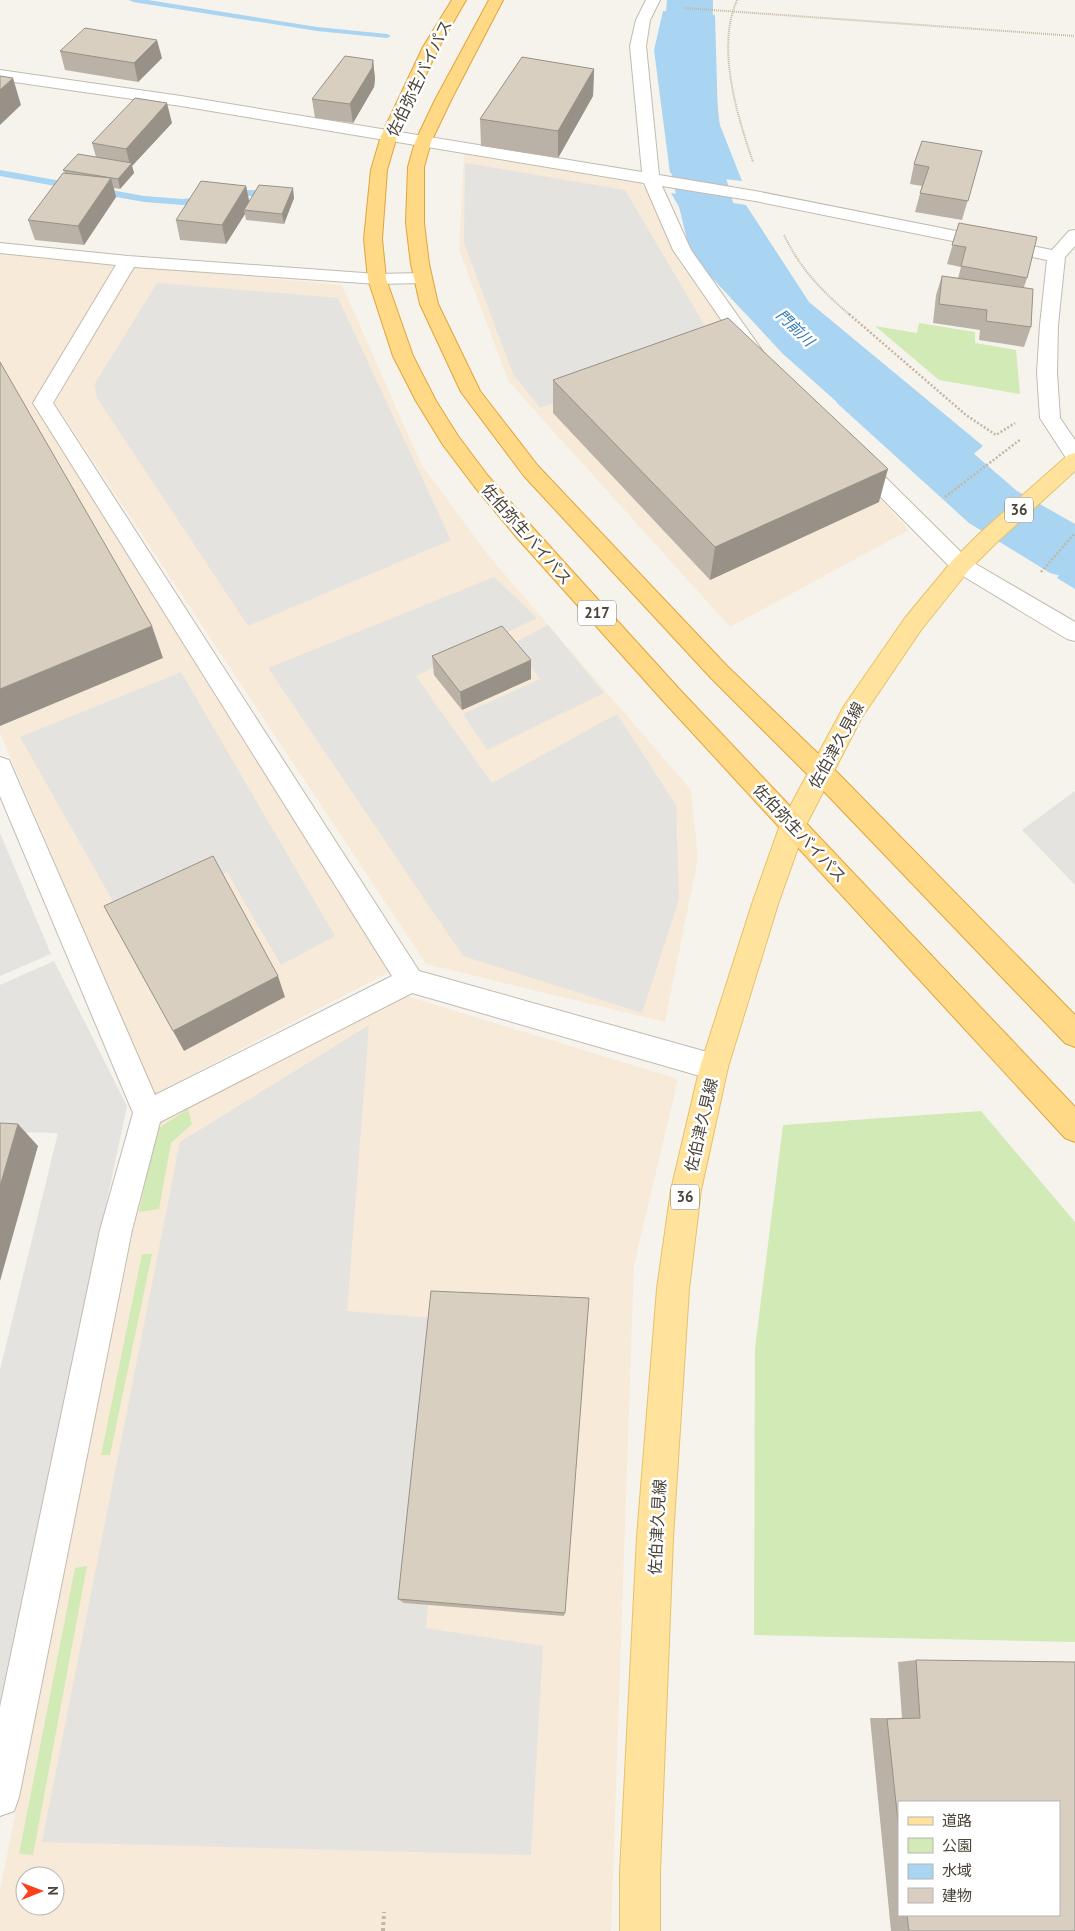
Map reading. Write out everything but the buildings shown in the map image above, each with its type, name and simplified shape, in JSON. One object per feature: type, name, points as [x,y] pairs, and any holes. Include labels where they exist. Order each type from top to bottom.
[{"type":"highway","name":"佐伯弥生バイパス","points":[[459,0],[423,62],[389,136],[379,170],[372,239],[377,279],[403,356],[426,401],[450,440],[481,481],[526,534],[673,697],[1075,1128]]},
{"type":"highway","name":"佐伯弥生バイパス","points":[[496,0],[443,100],[423,142],[416,167],[415,224],[428,304],[471,392],[531,471],[719,672],[821,772],[1075,1034]]},
{"type":"main road","name":"佐伯津久見線","points":[[640,1931],[640,1872],[655,1537],[673,1289],[686,1190],[714,1067],[765,904],[793,826],[853,712],[913,624],[961,565],[988,538],[1075,460]]},
{"type":"street","points":[[653,0],[643,20],[638,46],[659,180],[682,250],[766,370]]},
{"type":"street","points":[[0,76],[181,101],[761,197],[1056,256]]},
{"type":"street","points":[[298,121],[310,106]]},
{"type":"street","points":[[1075,236],[1056,256],[1049,325],[1047,372],[1050,418],[1075,456]]},
{"type":"street","points":[[0,248],[128,261],[377,279],[423,278]]},
{"type":"street","points":[[128,261],[43,403],[410,980],[714,1067]]},
{"type":"street","points":[[842,446],[961,565],[1075,633]]},
{"type":"street","points":[[0,767],[148,1113],[116,1230],[0,1797]]},
{"type":"street","points":[[148,1113],[410,980]]},
{"type":"path","points":[[737,0],[728,28],[732,70],[743,133],[761,197],[792,251],[820,289],[966,415],[996,435],[1018,421]]},
{"type":"path","points":[[682,7],[1075,36]]},
{"type":"path","points":[[942,499],[1022,438]]},
{"type":"path","points":[[1038,576],[1075,533]]},
{"type":"path","points":[[383,1931],[384,1912]]},
{"type":"shaded area","points":[[464,153],[642,184],[733,339],[909,530],[730,627],[509,382],[459,250]]},
{"type":"shaded area","points":[[465,163],[625,190],[717,346],[540,408],[513,374],[464,243]]},
{"type":"shaded area","points":[[0,254],[118,265],[38,405],[389,972],[154,1094],[0,733]]},
{"type":"shaded area","points":[[134,266],[342,285],[421,464],[488,555],[691,790],[698,858],[665,1022],[426,964],[55,403]]},
{"type":"shaded area","points":[[157,283],[338,298],[451,540],[248,626],[97,398],[94,385]]},
{"type":"shaded area","points":[[494,577],[537,618],[416,676],[492,783],[617,714],[676,805],[679,900],[642,1013],[463,956],[268,668]]},
{"type":"shaded area","points":[[548,625],[604,693],[487,750],[463,714],[540,679],[514,643]]},
{"type":"shaded area","points":[[181,672],[335,936],[281,965],[227,872],[123,919],[20,737]]},
{"type":"shaded area","points":[[1075,791],[1075,885],[1022,830]]},
{"type":"shaded area","points":[[0,833],[51,954],[0,976]]},
{"type":"shaded area","points":[[54,961],[127,1106],[0,1706],[0,1370],[58,1133],[0,1132],[0,985]]},
{"type":"shaded area","points":[[403,995],[678,1079],[634,1265],[611,1931],[0,1931],[0,1890],[155,1122]]},
{"type":"shaded area","points":[[369,1025],[347,1311],[457,1320],[426,1628],[543,1646],[531,1855],[42,1842],[180,1142]]},
{"type":"green space","points":[[919,323],[975,332],[975,343],[1016,350],[1020,394],[939,380],[875,326],[917,333]]},
{"type":"green space","points":[[188,1109],[192,1124],[171,1143],[159,1209],[139,1212],[156,1130]]},
{"type":"green space","points":[[981,1111],[1075,1222],[1075,1642],[754,1635],[755,1348],[783,1125]]},
{"type":"green space","points":[[142,1254],[152,1254],[110,1455],[101,1455]]},
{"type":"green space","points":[[87,1566],[33,1855],[19,1854],[75,1568]]},
{"type":"water","points":[[663,11],[715,15],[718,120],[742,181],[670,173],[654,50]]},
{"type":"water","points":[[671,193],[746,205],[809,302],[983,446],[933,488],[782,353],[732,299]]},
{"type":"water","points":[[1075,557],[1075,589],[1057,578]]},
{"type":"waterway","points":[[133,0],[317,29],[387,36]]},
{"type":"waterway","name":"門前川","points":[[690,0],[687,59],[699,178],[719,252],[765,299]]},
{"type":"waterway","points":[[0,173],[144,199],[183,202],[248,193],[275,194]]},
{"type":"waterway","name":"門前川","points":[[861,390],[993,507],[1075,556]]}]
